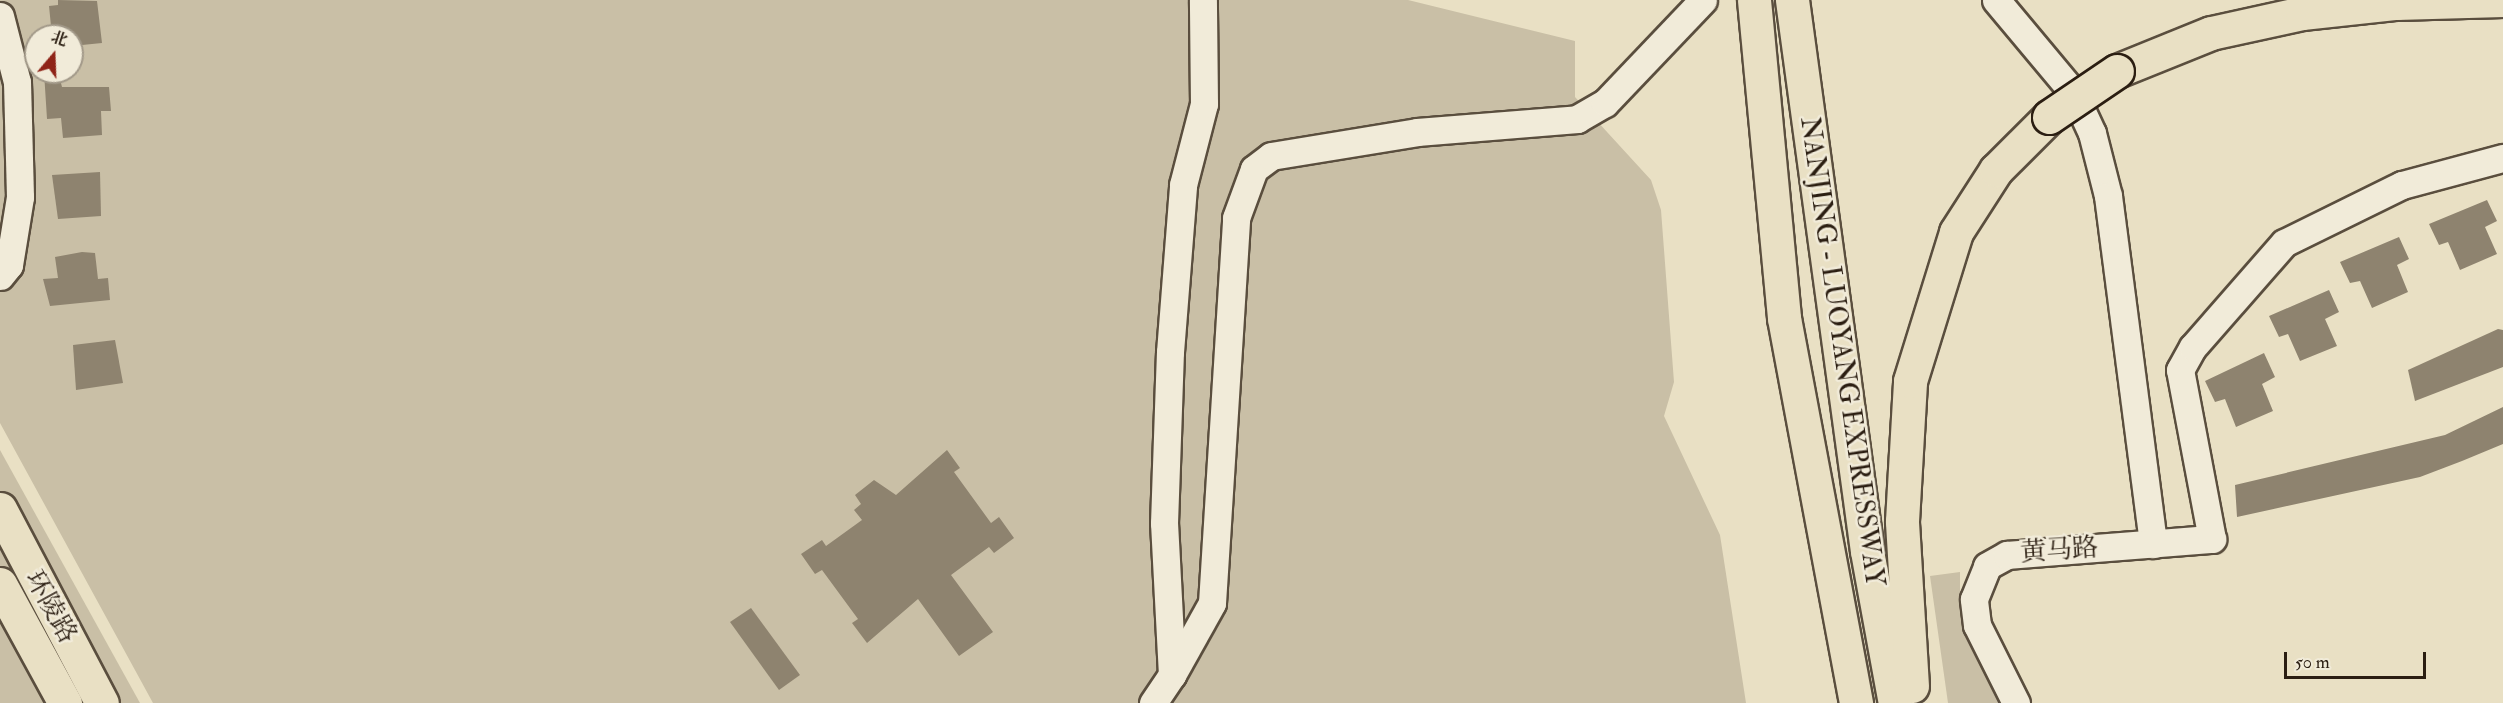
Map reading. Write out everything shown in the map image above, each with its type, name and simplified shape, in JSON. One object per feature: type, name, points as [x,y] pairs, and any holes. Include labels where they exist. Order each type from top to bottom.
[{"type":"main road","points":[[1733,0],[1784,318]]},
{"type":"main road","name":"NANJING - LUOYANG EXPRESSWAY","points":[[1754,0],[1784,318],[1856,703]]},
{"type":"main road","name":"NANJING - LUOYANG EXPRESSWAY","points":[[1792,0],[1867,551],[1895,703]]},
{"type":"main road","points":[[1914,703],[1902,521],[1910,381],[1956,232],[1996,170],[2049,117],[2117,71],[2211,33],[2302,13],[2396,3],[2503,0]]},
{"type":"main road","name":"环陵路","points":[[0,509],[102,703]]},
{"type":"main road","name":"环陵路","points":[[0,584],[65,703]]},
{"type":"street","points":[[1172,675],[1164,523],[1172,319],[1183,185],[1204,104],[1203,0]]},
{"type":"street","points":[[1153,703],[1172,675],[1212,603],[1236,218],[1254,170],[1270,156],[1417,132],[1577,119],[1605,103],[1702,0]]},
{"type":"street","points":[[1996,0],[2067,84],[2092,133],[2108,196],[2153,544]]},
{"type":"street","points":[[0,16],[17,82],[20,197],[9,265],[0,276]]},
{"type":"street","points":[[0,164],[18,129]]},
{"type":"street","name":"黄马路","points":[[2016,703],[1977,625],[1974,599],[1987,566],[2007,555],[2212,539],[2180,370],[2193,347],[2283,243],[2402,185],[2503,158]]},
{"type":"shaded area","points":[[0,0],[1408,0],[1575,41],[1575,97],[1651,180],[1661,210],[1674,382],[1664,416],[1720,535],[1746,703],[153,703],[0,423]]},
{"type":"shaded area","points":[[0,450],[140,703],[0,703]]},
{"type":"shaded area","points":[[1960,572],[1960,614],[1999,703],[1948,703],[1930,576]]},
{"type":"building","points":[[58,0],[97,1],[102,43],[84,45],[84,24],[51,24],[49,6],[58,5]]},
{"type":"building","points":[[45,84],[61,84],[62,87],[109,87],[111,111],[101,111],[102,135],[63,138],[61,118],[47,119]]},
{"type":"building","points":[[100,172],[101,216],[58,219],[52,175]]},
{"type":"building","points":[[2487,200],[2497,221],[2485,227],[2497,254],[2460,270],[2448,242],[2439,245],[2429,224]]},
{"type":"building","points":[[2399,237],[2409,259],[2397,265],[2408,292],[2372,308],[2360,281],[2350,283],[2340,262]]},
{"type":"building","points":[[82,252],[95,253],[98,279],[108,278],[110,300],[50,306],[43,279],[58,278],[55,257]]},
{"type":"building","points":[[2329,290],[2339,312],[2325,319],[2337,346],[2300,361],[2288,334],[2279,337],[2269,316]]},
{"type":"building","points":[[2498,329],[2503,330],[2503,367],[2415,401],[2408,370]]},
{"type":"building","points":[[115,340],[123,383],[76,390],[73,345]]},
{"type":"building","points":[[2264,353],[2275,377],[2262,384],[2273,411],[2236,427],[2225,399],[2215,402],[2205,381]]},
{"type":"building","points":[[2503,407],[2503,444],[2462,461],[2420,477],[2237,517],[2235,485],[2445,435]]},
{"type":"building","points":[[947,450],[960,468],[954,472],[991,523],[999,517],[1014,538],[994,553],[989,547],[951,575],[993,632],[959,656],[918,599],[867,643],[852,623],[858,619],[822,570],[815,574],[801,554],[822,540],[826,546],[862,520],[854,510],[861,504],[855,495],[874,480],[896,495]]},
{"type":"building","points":[[751,608],[800,675],[779,690],[730,622]]}]
